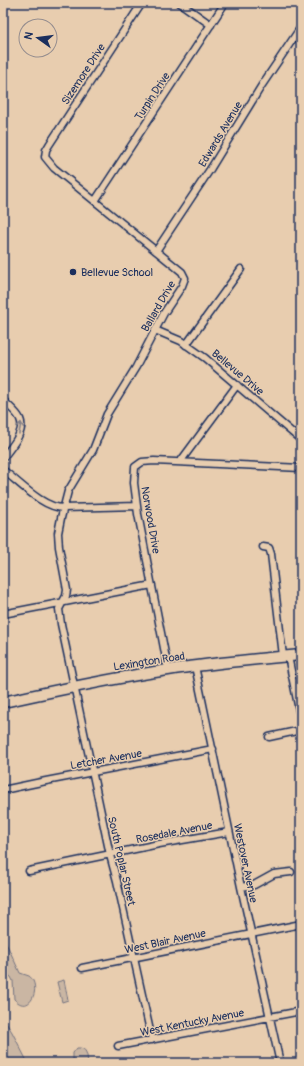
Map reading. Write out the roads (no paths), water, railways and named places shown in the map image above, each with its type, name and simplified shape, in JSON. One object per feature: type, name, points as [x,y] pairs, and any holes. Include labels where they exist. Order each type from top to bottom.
[{"type":"main road","name":"Lexington Road","points":[[3,702],[74,687],[168,670],[301,654]]},
{"type":"street","name":"Sizemore Drive","points":[[45,157],[46,150],[49,145],[142,3]]},
{"type":"street","points":[[180,3],[211,25]]},
{"type":"street","name":"Turpin Drive","points":[[95,201],[225,3]]},
{"type":"street","name":"Edwards Avenue","points":[[156,251],[212,168],[262,85],[301,27]]},
{"type":"street","name":"Ballard Drive","points":[[45,157],[54,168],[182,272],[184,278],[182,286],[155,330],[136,367],[107,414],[93,450],[69,487],[58,533],[67,590],[66,596],[62,603]]},
{"type":"street","points":[[186,345],[240,269]]},
{"type":"street","name":"Bellevue Drive","points":[[155,330],[186,345],[205,358],[301,440]]},
{"type":"street","points":[[180,462],[237,384]]},
{"type":"street","points":[[3,400],[18,416],[22,424],[18,436],[3,458]]},
{"type":"street","name":"Norwood Drive","points":[[168,670],[137,506],[134,472],[137,465],[146,461],[301,468]]},
{"type":"street","points":[[3,470],[49,505],[64,508],[137,506]]},
{"type":"street","points":[[263,547],[269,548],[271,554],[285,656],[301,720]]},
{"type":"street","points":[[3,614],[152,585]]},
{"type":"street","name":"South Poplar Street","points":[[62,603],[59,612],[74,687],[152,1040]]},
{"type":"street","name":"Westover Avenue","points":[[195,666],[229,832],[280,1063]]},
{"type":"street","points":[[269,737],[301,730]]},
{"type":"street","name":"Letcher Avenue","points":[[3,790],[213,749]]},
{"type":"street","name":"Rosedale Avenue","points":[[29,871],[229,832]]},
{"type":"street","points":[[241,887],[254,885],[274,874],[291,872]]},
{"type":"street","name":"West Blair Avenue","points":[[82,968],[301,924]]},
{"type":"street","name":"West Kentucky Avenue","points":[[118,1046],[301,1011]]},
{"type":"railway","points":[[296,121],[301,113]]},
{"type":"place","name":"Bellevue School","points":[[73,272]]}]
